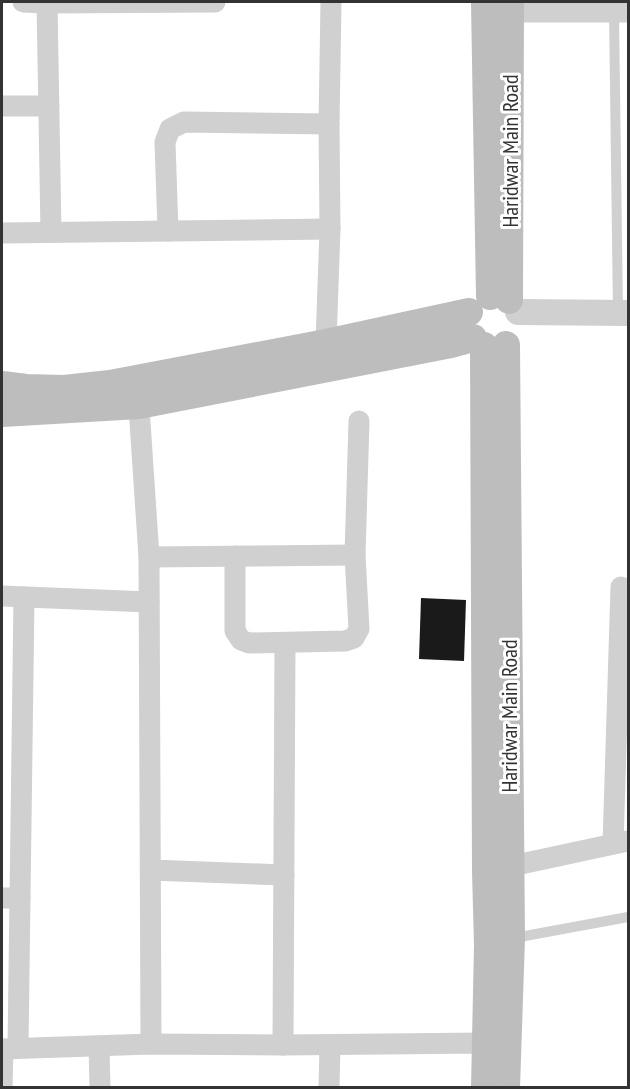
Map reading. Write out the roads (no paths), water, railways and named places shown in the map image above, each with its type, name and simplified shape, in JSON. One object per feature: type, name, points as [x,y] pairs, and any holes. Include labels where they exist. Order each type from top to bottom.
[{"type":"main road","name":"Haridwar Main Road","points":[[502,5],[496,322],[499,942],[497,1044],[506,1088]]},
{"type":"main road","points":[[2,385],[64,389],[110,384],[138,392],[326,343],[496,322]]},
{"type":"main road","points":[[2,413],[451,344],[496,322]]},
{"type":"main road","name":"Haridwar Main Road","points":[[484,1088],[497,1044]]},
{"type":"street","points":[[23,2],[215,2]]},
{"type":"street","points":[[326,343],[330,229],[331,2]]},
{"type":"street","points":[[46,3],[51,232]]},
{"type":"street","points":[[502,5],[621,13]]},
{"type":"street","points":[[2,106],[49,106]]},
{"type":"street","points":[[168,231],[165,142],[170,129],[184,122],[329,124]]},
{"type":"street","points":[[2,233],[330,229]]},
{"type":"street","points":[[496,322],[625,318]]},
{"type":"street","points":[[138,392],[149,557],[151,1044]]},
{"type":"street","points":[[235,556],[235,631],[241,640],[249,643],[285,643],[345,641],[354,638],[359,629],[355,555],[359,422]]},
{"type":"street","points":[[149,557],[355,555]]},
{"type":"street","points":[[498,869],[621,842],[623,692],[621,587]]},
{"type":"street","points":[[2,596],[149,602]]},
{"type":"street","points":[[2,1088],[7,1049],[24,597]]},
{"type":"street","points":[[283,1045],[285,643]]},
{"type":"street","points":[[150,870],[284,875]]},
{"type":"street","points":[[7,1049],[151,1044],[497,1044]]},
{"type":"street","points":[[329,1088],[330,1045]]},
{"type":"street","points":[[99,1046],[100,1088]]},
{"type":"lane","points":[[621,13],[625,318]]},
{"type":"lane","points":[[499,942],[628,917]]}]
